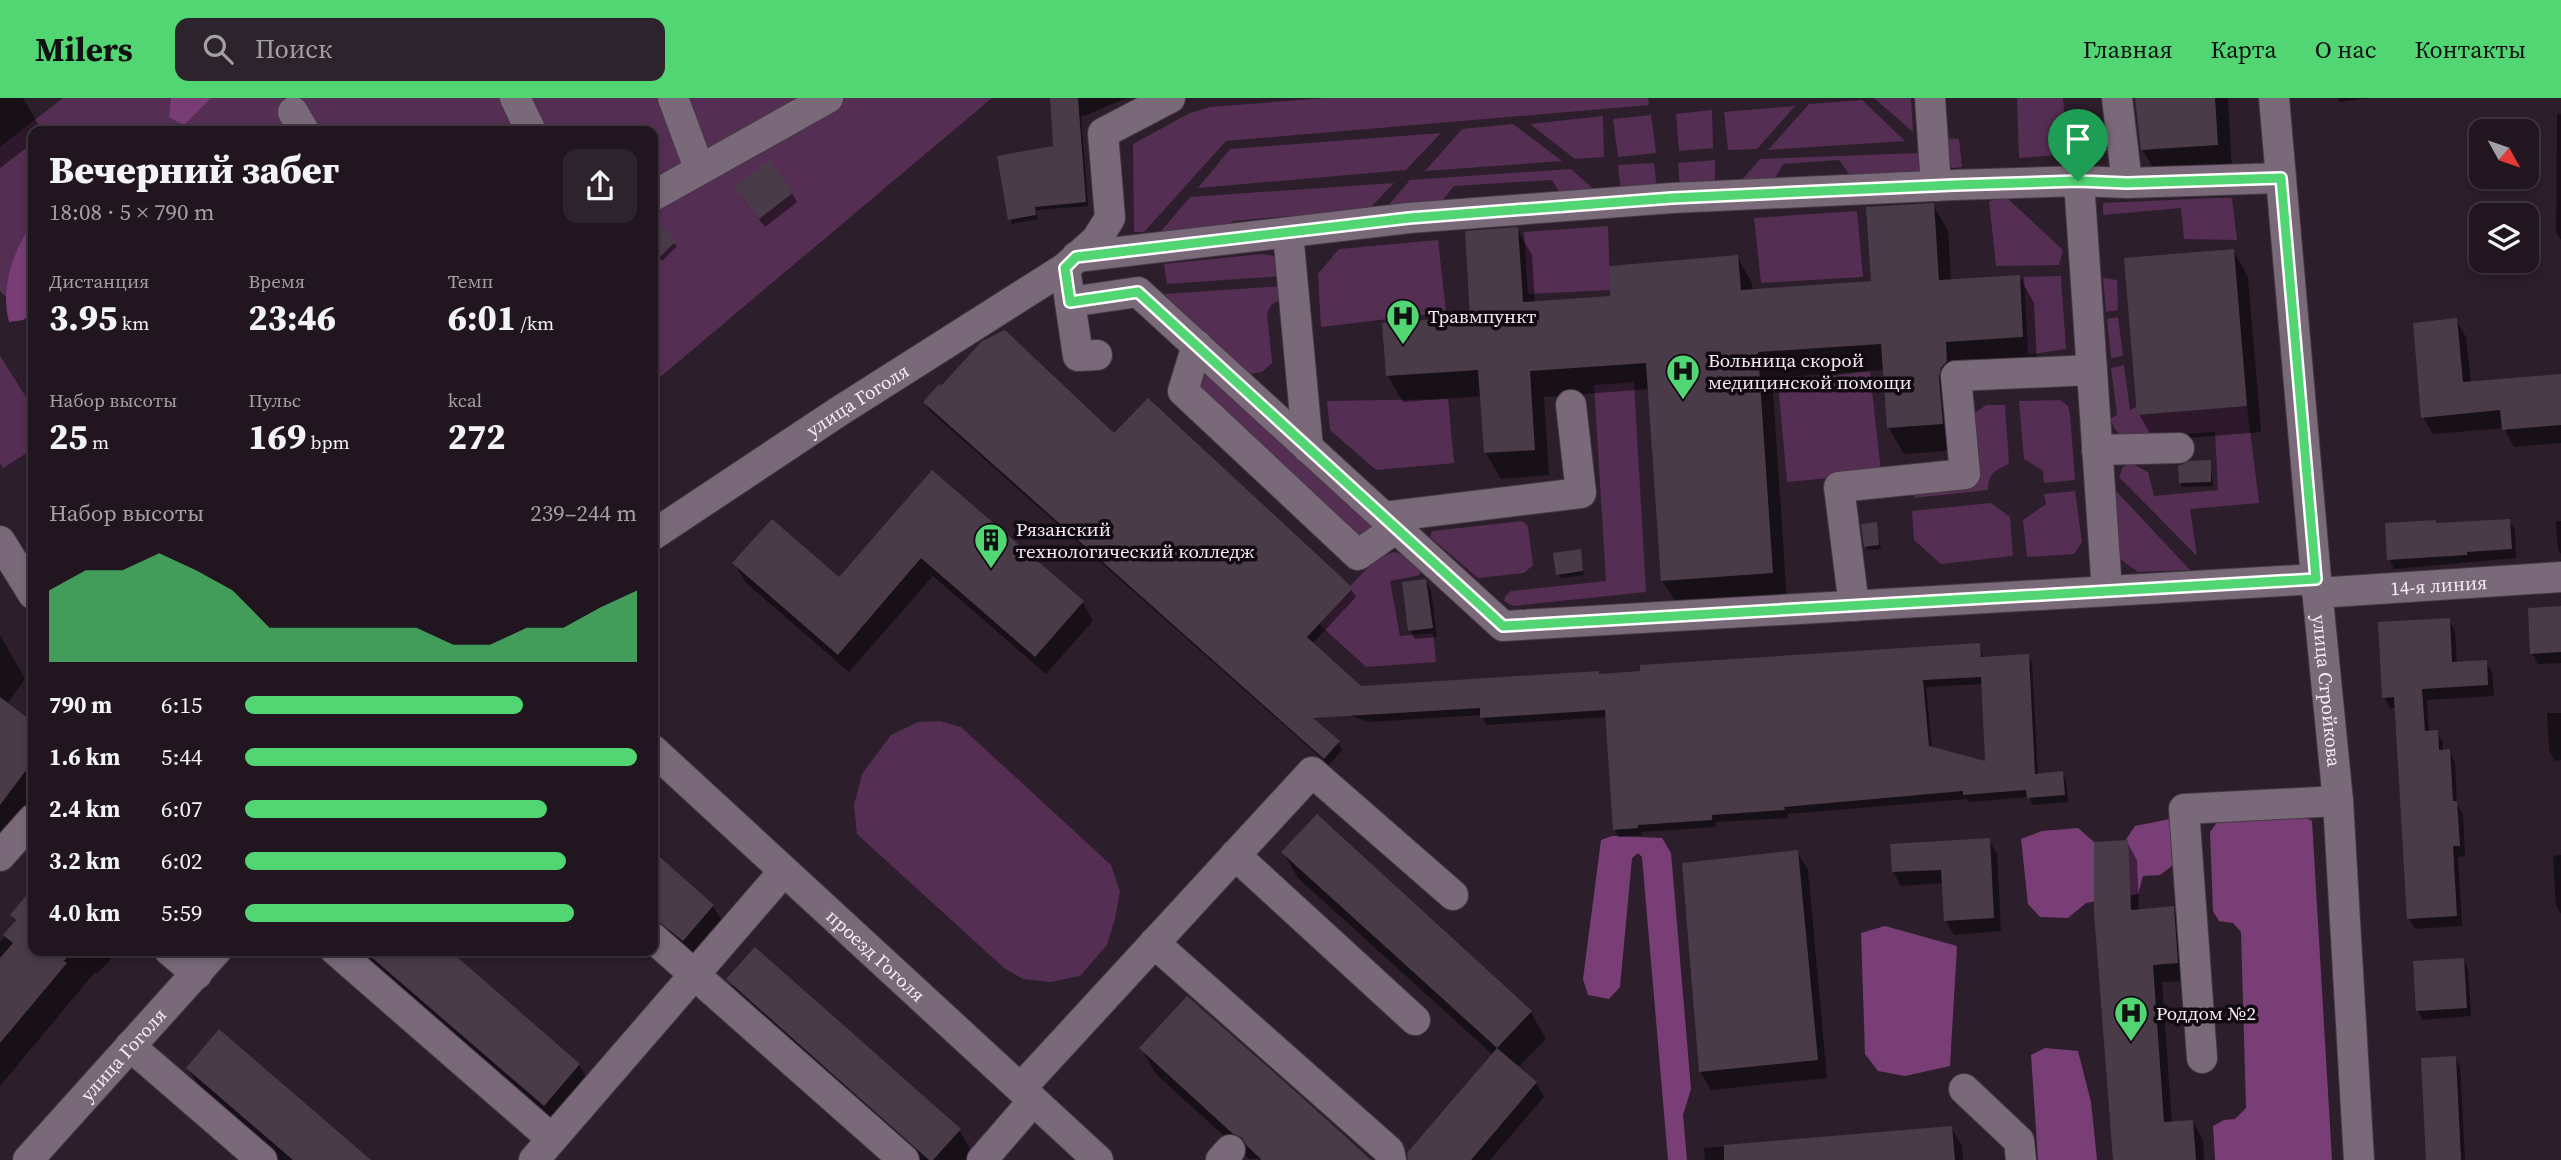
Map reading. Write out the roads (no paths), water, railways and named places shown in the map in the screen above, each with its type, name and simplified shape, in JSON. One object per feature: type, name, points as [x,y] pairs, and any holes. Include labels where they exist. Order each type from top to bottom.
[{"type":"street","points":[[515,98],[529,126]]},
{"type":"street","points":[[673,98],[699,168]]},
{"type":"street","points":[[658,193],[828,98]]},
{"type":"street","points":[[1097,355],[1078,356],[1070,302],[1071,263],[1097,239],[1110,218],[1103,133],[1170,98]]},
{"type":"street","points":[[1930,98],[1936,186]]},
{"type":"street","points":[[2117,98],[2127,183]]},
{"type":"street","name":"улица Стройкова","points":[[2274,98],[2337,801],[2359,1160]]},
{"type":"street","points":[[1071,263],[1409,218],[1672,198],[2078,181],[2127,183],[2281,178]]},
{"type":"street","points":[[2078,181],[2107,591]]},
{"type":"street","points":[[1288,233],[1308,448]]},
{"type":"street","name":"улица Гоголя","points":[[658,532],[838,412],[1071,263]]},
{"type":"street","name":"14-я линия","points":[[1070,302],[1138,292],[1503,626],[2107,591],[2561,577]]},
{"type":"street","points":[[1197,345],[1183,391],[1358,555],[1390,522],[1581,493],[1571,405]]},
{"type":"street","points":[[1854,606],[1839,487],[1965,474],[1956,376],[2092,370]]},
{"type":"street","points":[[2097,450],[2179,448]]},
{"type":"street","points":[[0,541],[28,586]]},
{"type":"street","name":"проезд Гоголя","points":[[658,755],[1098,1160]]},
{"type":"street","points":[[982,1160],[1027,1094],[1154,943],[1312,772],[1453,895]]},
{"type":"street","points":[[2202,1058],[2184,809],[2337,801]]},
{"type":"street","points":[[0,856],[28,825]]},
{"type":"street","points":[[1235,855],[1415,1020]]},
{"type":"street","points":[[341,956],[543,1149],[784,871]]},
{"type":"street","points":[[658,942],[904,1160]]},
{"type":"street","points":[[1154,943],[1389,1151],[1391,1160]]},
{"type":"street","points":[[177,956],[197,974]]},
{"type":"street","name":"улица Гоголя","points":[[28,1160],[212,956]]},
{"type":"street","points":[[130,1046],[262,1160]]},
{"type":"street","points":[[1964,1089],[2019,1142],[2021,1160]]},
{"type":"place","name":"Травмпункт","points":[[1403,346]]},
{"type":"place","name":"Больница скорой медицинской помощи","points":[[1683,401]]},
{"type":"place","name":"Рязанский технологический колледж","points":[[991,570]]},
{"type":"place","name":"Роддом №2","points":[[2131,1043]]}]
